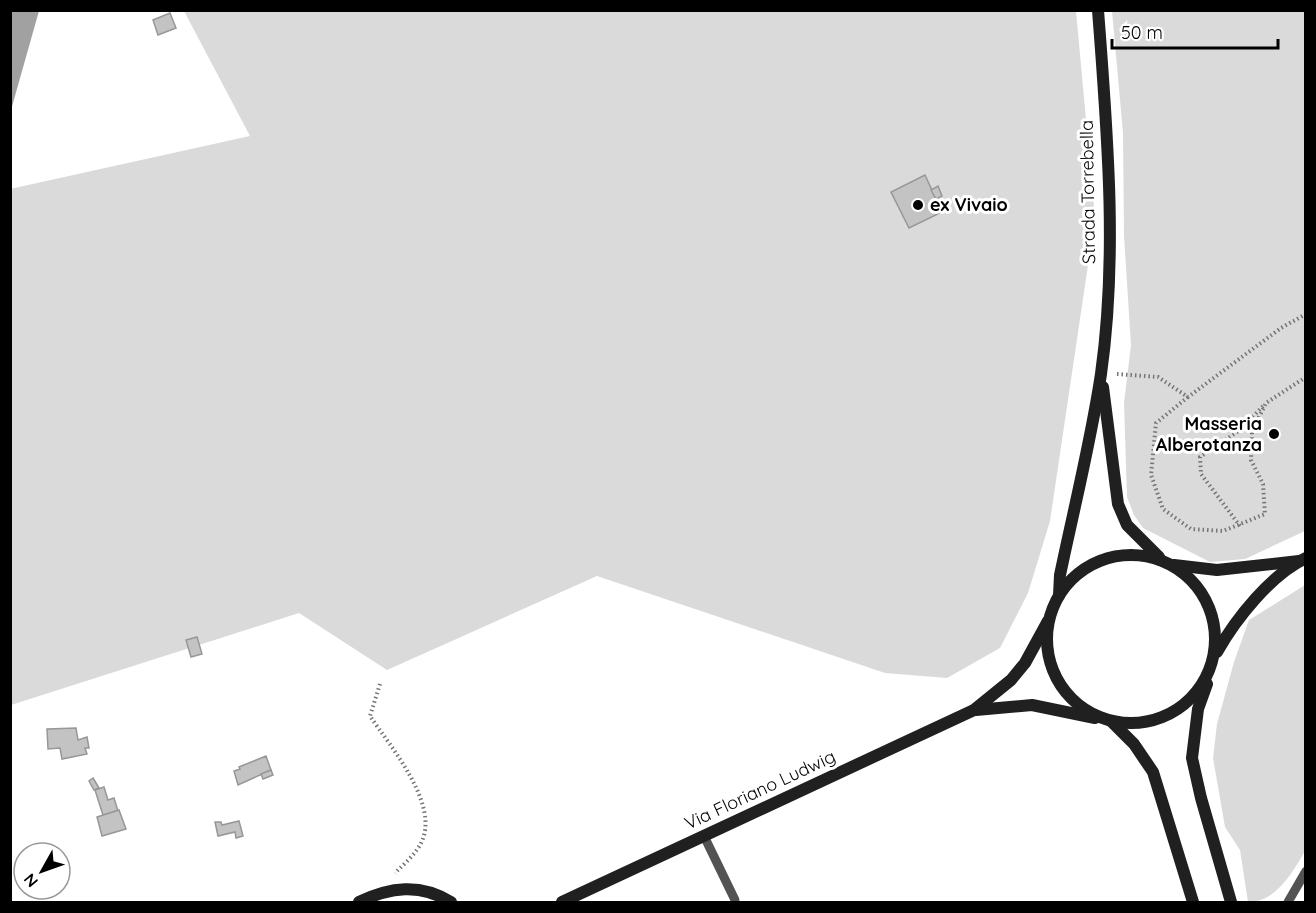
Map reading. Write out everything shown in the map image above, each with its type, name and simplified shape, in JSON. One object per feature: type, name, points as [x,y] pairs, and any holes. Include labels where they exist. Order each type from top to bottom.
[{"type":"street","name":"Strada Torrebella","points":[[1098,10],[1109,184],[1107,290],[1101,374]]},
{"type":"street","points":[[1101,374],[1118,504],[1127,525],[1160,558],[1174,565],[1193,581],[1208,602],[1215,628],[1216,653],[1212,672],[1198,709],[1193,734],[1192,758],[1231,903]]},
{"type":"street","points":[[1059,595],[1060,575],[1101,374]]},
{"type":"street","points":[[974,710],[1011,680],[1025,663],[1059,595],[1074,578],[1097,562],[1121,556],[1160,558]]},
{"type":"street","points":[[1174,565],[1217,570],[1303,560]]},
{"type":"street","points":[[1216,653],[1230,629],[1251,602],[1303,560]]},
{"type":"street","points":[[1048,621],[1046,645],[1052,669],[1066,694],[1083,708],[1107,721],[1134,744],[1153,772],[1193,903]]},
{"type":"street","points":[[974,710],[1032,705],[1107,721],[1138,723],[1162,718],[1188,701],[1212,672]]},
{"type":"street","name":"Via Floriano Ludwig","points":[[562,903],[974,710]]},
{"type":"street","points":[[359,903],[379,892],[400,889],[420,890],[451,903]]},
{"type":"lane","points":[[704,836],[735,900]]},
{"type":"lane","points":[[1288,903],[1305,871]]},
{"type":"path","points":[[1266,404],[1252,431],[1251,460],[1263,484],[1265,514],[1224,531],[1191,529],[1162,509],[1151,475],[1155,423],[1281,328],[1305,314]]},
{"type":"path","points":[[1101,374],[1158,377],[1188,397]]},
{"type":"path","points":[[1240,526],[1201,474],[1200,458],[1240,430],[1266,404],[1305,376]]},
{"type":"path","points":[[379,892],[422,843],[426,830],[423,805],[409,774],[370,716],[380,684]]},
{"type":"shaded area","points":[[10,11],[39,11],[11,110]]},
{"type":"shaded area","points":[[184,11],[1076,11],[1095,218],[1050,521],[1028,593],[1000,648],[947,678],[885,673],[597,576],[387,670],[299,613],[11,705],[10,189],[250,136]]},
{"type":"shaded area","points":[[1112,11],[1305,11],[1305,531],[1245,559],[1210,562],[1143,528],[1134,515],[1127,497],[1124,403],[1131,345],[1124,236],[1123,133]]},
{"type":"shaded area","points":[[1305,585],[1305,851],[1289,877],[1275,892],[1258,901],[1248,902],[1240,850],[1225,827],[1213,758],[1217,724],[1234,662],[1249,620]]},
{"type":"building","points":[[170,13],[176,28],[158,35],[153,20]]},
{"type":"building","name":"ex Vivaio","points":[[925,175],[942,212],[909,228],[891,192]]},
{"type":"building","points":[[938,186],[942,196],[936,199],[931,190]]},
{"type":"building","points":[[197,637],[202,654],[191,657],[186,640]]},
{"type":"building","points":[[76,728],[78,740],[87,737],[89,748],[85,748],[87,754],[62,759],[60,748],[48,749],[47,729]]},
{"type":"building","points":[[266,756],[271,770],[238,785],[234,771]]},
{"type":"building","points":[[271,770],[273,775],[263,779],[261,774]]},
{"type":"building","points":[[93,778],[99,788],[94,790],[89,781]]},
{"type":"building","points":[[104,787],[108,800],[114,798],[118,811],[103,815],[95,790]]},
{"type":"building","points":[[119,810],[126,829],[102,836],[97,817]]},
{"type":"building","points":[[239,821],[243,836],[236,838],[235,832],[218,836],[215,822],[221,822],[222,825]]},
{"type":"place","name":"ex Vivaio","points":[[918,205]]},
{"type":"place","name":"Masseria Alberotanza","points":[[1274,434]]}]
